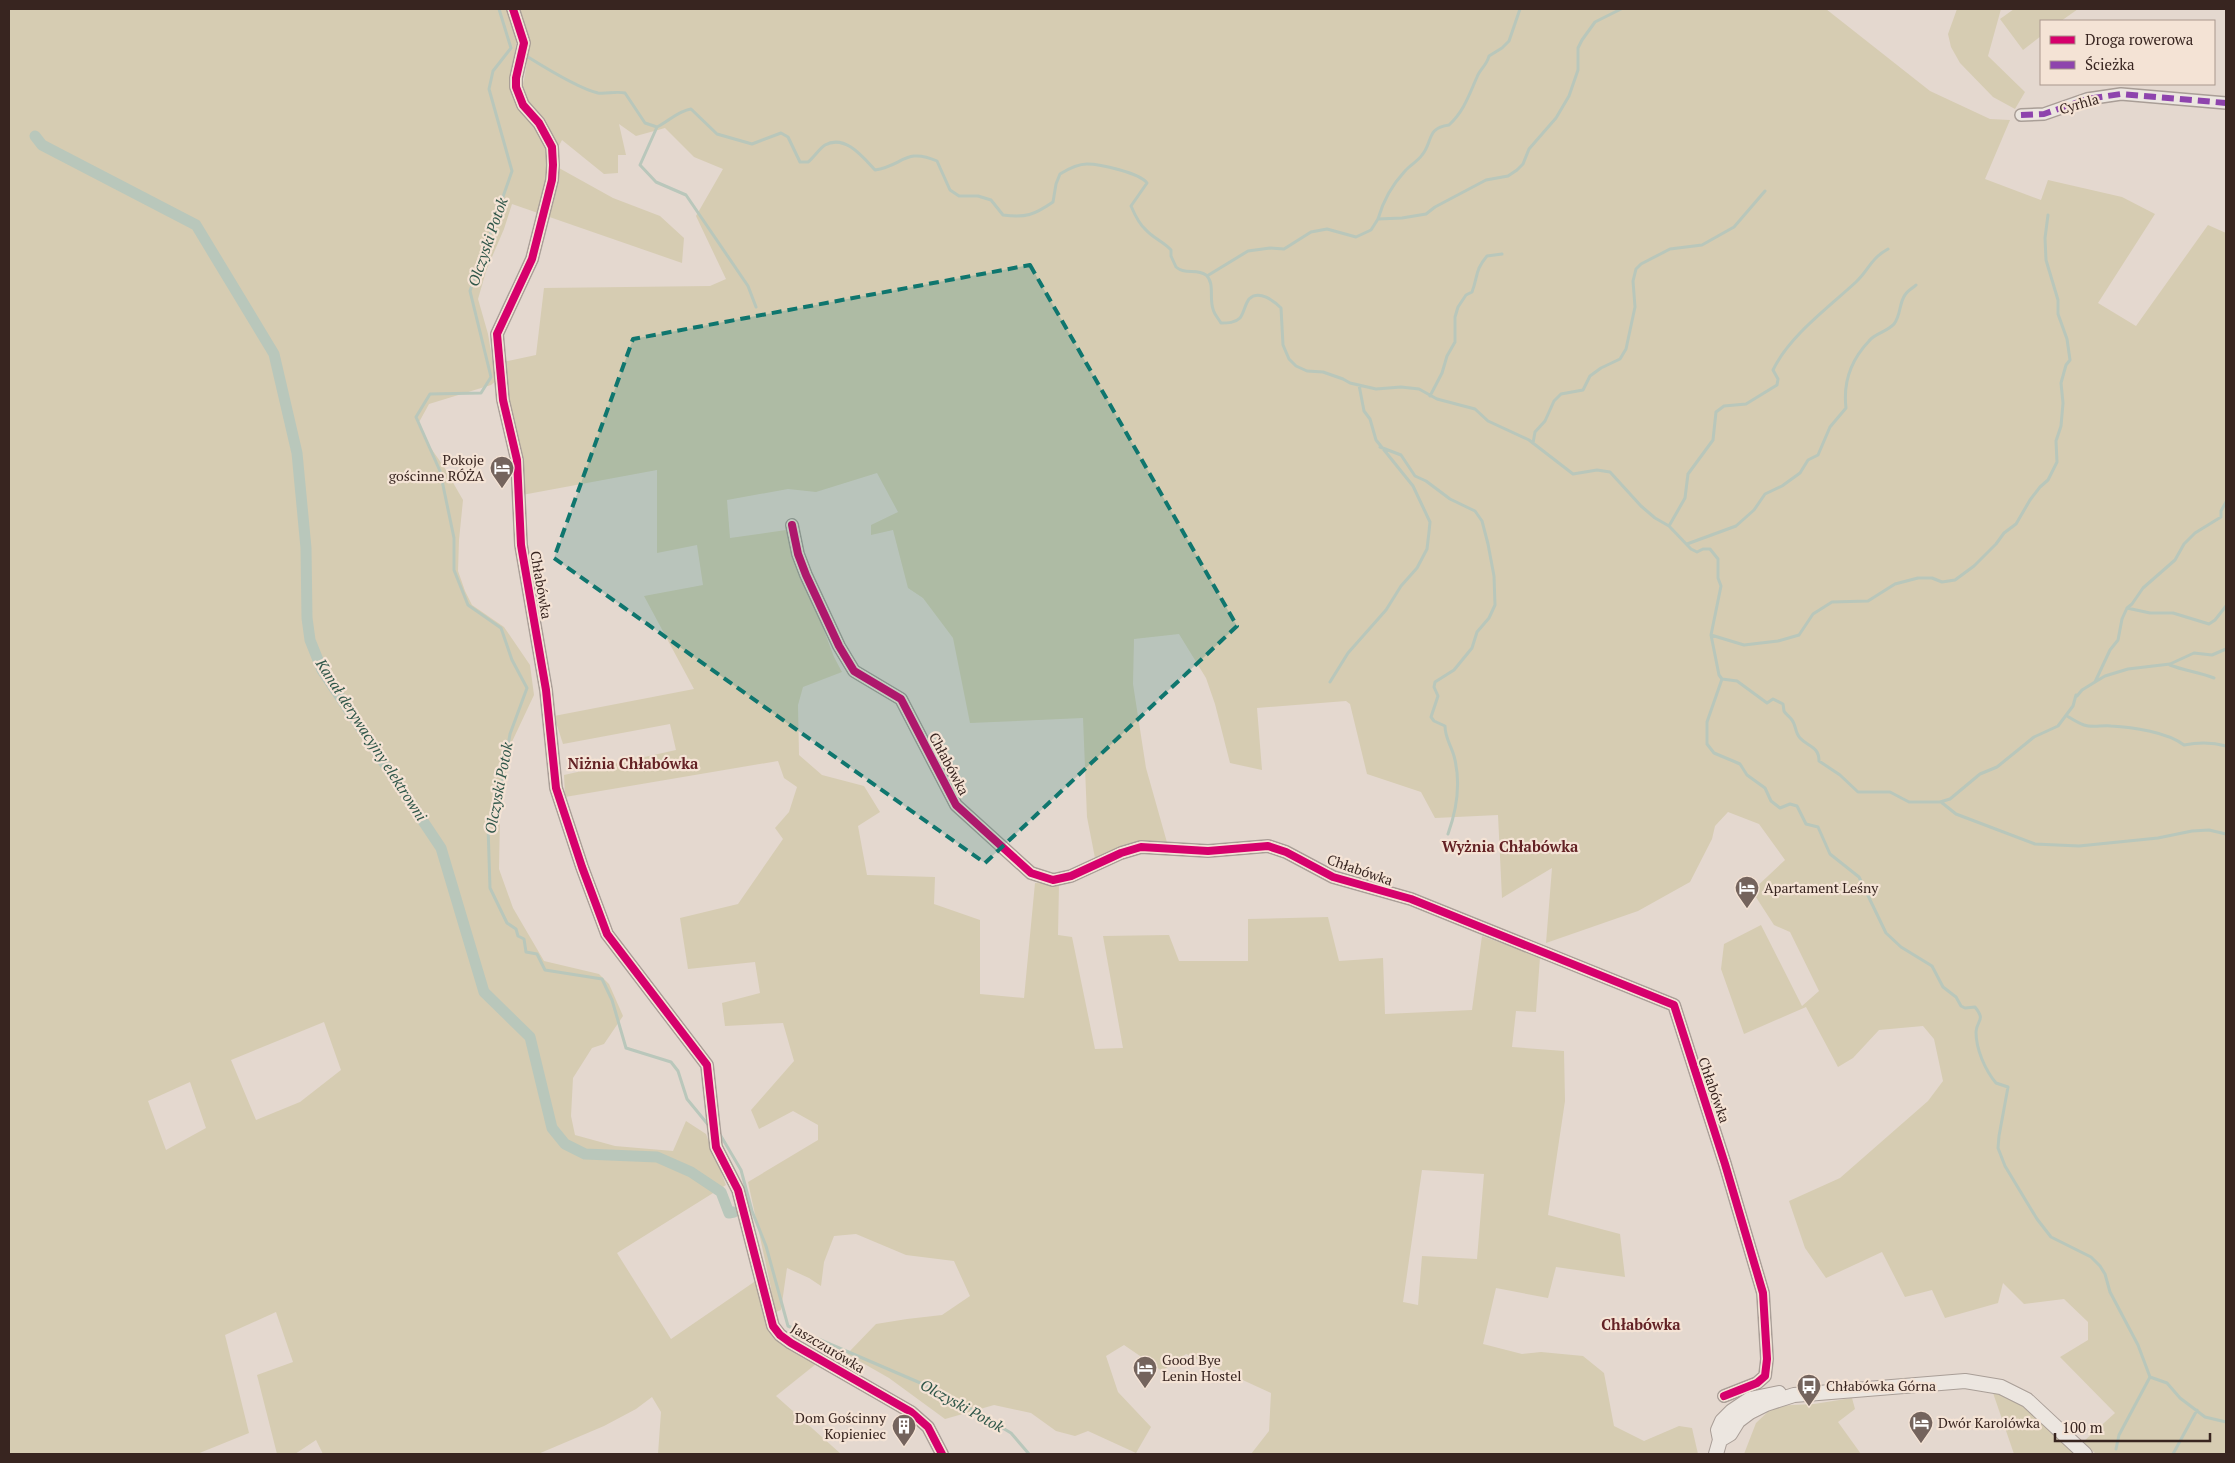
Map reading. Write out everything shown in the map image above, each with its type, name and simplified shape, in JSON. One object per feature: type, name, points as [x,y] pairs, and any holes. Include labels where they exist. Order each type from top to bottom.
[{"type":"street","name":"Chłabówka","points":[[513,9],[524,43],[516,78],[516,88],[523,105],[539,123],[552,147],[554,165],[552,180],[532,258],[497,334],[502,400],[517,460],[521,545],[546,690],[556,788],[582,867],[607,934],[707,1065],[716,1147]]},
{"type":"street","name":"Cyrhla","points":[[2021,115],[2044,114],[2087,99],[2122,94],[2226,103]]},
{"type":"street","name":"Chłabówka","points":[[792,526],[798,554],[806,575],[839,646],[854,671],[901,699],[956,805],[1031,873],[1053,880],[1071,876],[1122,853],[1141,848],[1208,851],[1268,846],[1286,852],[1333,877],[1411,899],[1674,1005],[1729,1176],[1765,1304],[1767,1359],[1765,1376],[1757,1383],[1724,1396]]},
{"type":"street","name":"Jaszczurówka","points":[[716,1147],[738,1190],[771,1320],[776,1330],[805,1351],[911,1412],[928,1427],[942,1454]]},
{"type":"street","points":[[1716,1454],[1720,1440],[1718,1430],[1722,1421],[1742,1403],[1762,1395],[1780,1393],[1794,1395],[1965,1381],[2005,1388],[2027,1400],[2085,1454]]},
{"type":"highlighted area","points":[[1030,265],[1237,626],[985,863],[554,558],[633,339]]},
{"type":"shaded area","points":[[9,9],[509,9],[517,39],[511,74],[522,87],[527,57],[518,9],[1826,9],[1930,91],[1990,119],[2010,120],[1985,179],[2041,200],[2048,180],[2122,197],[2155,214],[2098,303],[2136,326],[2208,225],[2226,233],[2226,1454],[2096,1454],[2083,1442],[2115,1413],[2060,1357],[2088,1340],[2088,1322],[2064,1299],[2024,1304],[2003,1283],[1998,1303],[1945,1318],[1932,1290],[1905,1297],[1882,1252],[1826,1278],[1805,1248],[1789,1201],[1840,1178],[1928,1101],[1943,1081],[1934,1039],[1923,1026],[1879,1030],[1853,1058],[1838,1067],[1806,1007],[1744,1034],[1721,969],[1724,944],[1761,925],[1802,1006],[1819,991],[1790,932],[1774,925],[1752,891],[1785,860],[1759,824],[1728,812],[1715,826],[1712,839],[1690,882],[1638,911],[1546,943],[1552,868],[1502,898],[1498,815],[1435,818],[1421,792],[1367,774],[1350,704],[1346,701],[1257,708],[1262,770],[1230,763],[1215,704],[1206,678],[1179,634],[1134,639],[1133,684],[1146,768],[1168,846],[1132,844],[1095,858],[1087,817],[1083,718],[970,723],[953,638],[923,598],[908,588],[893,530],[871,535],[871,525],[898,512],[877,473],[816,492],[788,489],[727,500],[730,538],[786,530],[834,657],[842,672],[803,687],[798,705],[799,755],[822,775],[864,786],[880,812],[858,826],[867,875],[935,877],[934,904],[980,920],[980,994],[1024,998],[1035,883],[1059,884],[1058,935],[1072,937],[1095,1049],[1123,1048],[1103,936],[1169,935],[1179,961],[1248,961],[1248,919],[1328,917],[1339,961],[1383,958],[1385,1014],[1472,1010],[1482,936],[1540,957],[1536,1012],[1516,1011],[1512,1047],[1564,1051],[1565,1101],[1548,1215],[1620,1234],[1625,1277],[1556,1267],[1548,1298],[1496,1288],[1483,1344],[1522,1354],[1541,1352],[1583,1356],[1604,1373],[1614,1426],[1644,1441],[1679,1426],[1692,1428],[1698,1454],[1251,1454],[1269,1431],[1271,1393],[1186,1354],[1162,1371],[1124,1345],[1106,1356],[1118,1392],[1151,1427],[1136,1453],[1088,1431],[1075,1436],[1056,1431],[1031,1413],[994,1405],[945,1419],[889,1378],[847,1354],[876,1324],[942,1315],[970,1296],[954,1261],[906,1255],[856,1234],[834,1236],[824,1262],[821,1286],[787,1268],[781,1310],[773,1313],[771,1288],[748,1182],[818,1140],[818,1125],[793,1111],[759,1129],[751,1110],[794,1061],[783,1023],[725,1026],[722,1003],[760,993],[755,962],[688,969],[680,918],[738,904],[783,839],[775,828],[789,812],[797,787],[784,778],[778,761],[565,797],[564,775],[676,750],[670,724],[563,744],[554,716],[694,689],[644,596],[703,585],[697,545],[657,553],[657,470],[522,495],[505,403],[503,362],[536,355],[544,288],[710,286],[726,279],[696,216],[723,169],[694,157],[665,128],[636,136],[619,124],[626,155],[618,155],[618,173],[604,174],[562,140],[550,163],[613,198],[660,216],[684,238],[682,263],[512,204],[504,229],[486,271],[478,299],[488,334],[496,381],[491,385],[429,404],[418,424],[428,444],[463,500],[458,571],[465,591],[472,605],[504,627],[530,665],[534,695],[510,746],[500,816],[499,869],[513,908],[544,961],[599,974],[609,984],[623,1016],[604,1044],[592,1048],[573,1078],[571,1116],[575,1135],[615,1146],[673,1151],[686,1121],[706,1134],[726,1185],[617,1253],[671,1339],[757,1280],[776,1336],[816,1364],[776,1396],[841,1454],[658,1454],[661,1412],[652,1397],[636,1409],[604,1426],[538,1454],[323,1454],[316,1440],[295,1454],[277,1454],[257,1375],[293,1362],[276,1312],[225,1335],[249,1433],[197,1454],[9,1454]],"holes":[[[324,1022],[341,1070],[300,1102],[256,1120],[231,1060]],[[190,1082],[206,1128],[166,1150],[148,1101]],[[1422,1170],[1484,1174],[1477,1259],[1422,1256],[1418,1305],[1403,1302]]]},
{"type":"shaded area","points":[[1957,9],[2001,9],[1988,56],[2025,92],[2015,109],[1993,97],[1960,63],[1951,47],[1948,34]]},
{"type":"shaded area","points":[[2014,9],[2078,9],[2062,20],[2040,20],[2040,37],[2023,50],[2000,19]]},
{"type":"shaded area","points":[[1992,1390],[2023,1403],[2074,1454],[2014,1454]]},
{"type":"shaded area","points":[[1852,1398],[1855,1409],[1838,1422],[1861,1454],[1744,1454],[1756,1423],[1774,1406],[1814,1404]]},
{"type":"waterway","name":"Olczyski Potok","points":[[499,9],[511,48],[493,71],[489,89],[512,171],[470,291],[491,377],[481,393],[430,394],[416,417],[440,471],[454,538],[454,570],[468,605],[501,628],[512,660],[527,688],[510,734],[501,787],[488,826],[490,888],[507,923],[516,929],[518,936],[524,939],[526,952],[537,954],[545,970],[602,979],[612,1000],[626,1048],[671,1062],[678,1071],[687,1099],[710,1127]]},
{"type":"waterway","points":[[1378,219],[1385,200],[1396,182],[1422,155],[1433,132],[1449,125],[1459,114],[1478,74],[1489,56],[1509,41],[1520,9]]},
{"type":"waterway","points":[[1207,276],[1248,251],[1270,248],[1284,249],[1311,232],[1327,229],[1356,237],[1371,230],[1378,219],[1426,214],[1435,207],[1486,180],[1508,176],[1523,164],[1529,149],[1556,118],[1569,96],[1578,70],[1578,48],[1582,40],[1595,22],[1621,9]]},
{"type":"waterway","points":[[528,57],[590,91],[598,93],[625,93],[645,123],[657,127],[678,114],[691,109],[717,134],[752,144],[781,133],[788,137],[800,162],[808,162],[825,145],[832,142],[840,142],[853,148],[875,170],[911,157],[926,157],[937,161],[950,190],[959,196],[978,196],[991,200],[1003,215],[1024,216],[1040,210],[1053,202],[1060,174],[1077,166],[1084,164],[1101,166],[1136,176],[1147,183],[1131,206],[1137,219],[1149,233],[1171,250],[1171,256],[1176,267],[1183,271],[1199,272],[1209,278],[1213,309],[1221,323],[1238,320],[1249,299],[1253,296],[1266,297],[1281,308],[1283,345],[1289,359],[1296,366],[1307,371],[1323,372],[1350,383],[1376,389],[1401,387],[1419,389],[1437,399],[1475,409],[1488,421],[1529,440],[1573,474],[1597,470],[1610,472],[1641,506],[1655,518],[1669,526],[1691,549],[1697,552],[1703,549],[1710,549],[1718,559],[1718,578],[1721,586],[1711,635],[1719,675],[1722,679],[1707,722],[1707,744],[1714,753],[1740,764],[1747,775],[1765,788],[1771,801],[1780,808],[1790,804],[1797,806],[1806,824],[1818,827],[1830,854],[1859,877],[1886,933],[1901,947],[1932,966],[1943,987],[1956,997],[1961,1006],[1965,1008],[1975,1007],[1980,1015],[1976,1032],[1982,1059],[1996,1083],[2008,1087],[1998,1148],[2005,1166],[2037,1219],[2051,1237],[2091,1257],[2100,1266],[2105,1274],[2110,1292],[2138,1345],[2150,1377],[2167,1383],[2180,1398],[2205,1417],[2226,1422]]},
{"type":"waterway","points":[[657,127],[640,165],[656,182],[686,195],[748,286],[756,307]]},
{"type":"waterway","name":"Kanał derywacyjny elektrowni","points":[[35,136],[42,145],[196,225],[274,354],[297,453],[306,548],[307,618],[310,640],[322,670],[441,848],[484,992],[530,1037],[552,1128],[565,1144],[585,1154],[657,1157],[691,1172],[721,1192],[729,1213],[734,1212]]},
{"type":"waterway","points":[[1533,443],[1535,432],[1545,421],[1554,401],[1561,394],[1583,390],[1590,376],[1601,368],[1620,359],[1626,349],[1635,307],[1633,281],[1636,269],[1641,264],[1670,249],[1702,245],[1734,227],[1765,191]]},
{"type":"waterway","points":[[1711,635],[1744,645],[1778,641],[1799,635],[1813,614],[1832,602],[1868,601],[1895,584],[1918,578],[1932,578],[1942,582],[1955,580],[1974,566],[2004,533],[2016,524],[2030,500],[2048,480],[2057,462],[2056,441],[2061,426],[2063,403],[2061,383],[2066,365],[2070,360],[2067,339],[2058,314],[2058,300],[2046,260],[2045,238],[2048,215]]},
{"type":"waterway","points":[[1669,526],[1685,498],[1688,474],[1713,440],[1716,412],[1724,406],[1746,404],[1777,385],[1778,379],[1773,370],[1789,345],[1810,323],[1856,282],[1877,257],[1888,249]]},
{"type":"waterway","points":[[1430,396],[1455,342],[1455,317],[1458,307],[1466,295],[1472,292],[1479,269],[1487,256],[1502,254]]},
{"type":"waterway","points":[[1687,544],[1736,526],[1754,510],[1765,494],[1782,486],[1800,473],[1808,460],[1818,455],[1830,427],[1846,408],[1847,381],[1857,356],[1872,338],[1894,324],[1903,298],[1916,285]]},
{"type":"waterway","points":[[1330,682],[1348,653],[1386,610],[1401,586],[1417,568],[1427,549],[1430,522],[1413,486],[1376,440],[1370,419],[1364,411],[1359,385]]},
{"type":"waterway","points":[[1380,447],[1401,455],[1415,476],[1426,481],[1450,499],[1475,511],[1482,521],[1494,576],[1495,605],[1489,618],[1477,632],[1472,648],[1454,670],[1435,682],[1434,687],[1438,696],[1431,717],[1434,721],[1445,726],[1447,738],[1454,756],[1458,786],[1454,815],[1448,834]]},
{"type":"waterway","points":[[1722,679],[1737,681],[1767,703],[1773,699],[1783,704],[1784,711],[1793,722],[1798,736],[1817,752],[1819,761],[1840,775],[1858,792],[1890,792],[1909,802],[1940,802],[1950,799],[1980,774],[1997,767],[2034,737],[2058,726],[2073,706],[2076,695],[2095,682],[2110,650],[2118,640],[2122,619],[2127,608],[2143,588],[2175,560],[2184,544],[2195,533],[2221,517],[2221,511],[2226,502]]},
{"type":"waterway","points":[[2127,608],[2150,613],[2173,613],[2209,624],[2215,620],[2226,606]]},
{"type":"waterway","points":[[2095,682],[2105,676],[2128,669],[2170,664],[2194,653],[2212,655],[2226,649]]},
{"type":"waterway","points":[[2170,665],[2214,678]]},
{"type":"waterway","points":[[2067,716],[2087,726],[2108,726],[2149,731],[2177,740],[2184,745],[2205,743],[2226,746]]},
{"type":"waterway","points":[[1941,802],[1956,814],[2035,844],[2079,846],[2158,838],[2192,831],[2209,830],[2226,834]]},
{"type":"waterway","name":"Olczyski Potok","points":[[718,1131],[741,1170],[752,1211],[766,1246],[788,1326],[946,1394],[1011,1433],[1029,1454]]},
{"type":"waterway","points":[[2116,1449],[2119,1435],[2150,1377]]},
{"type":"waterway","points":[[2173,1454],[2197,1410]]},
{"type":"marked path","points":[[2021,115],[2044,114],[2087,99],[2121,94],[2226,103]]},
{"type":"cycle path","points":[[513,9],[524,43],[516,78],[516,87],[523,105],[539,123],[552,147],[553,165],[552,180],[532,259],[497,334],[503,400],[517,460],[521,545],[546,690],[556,788],[582,867],[607,934],[707,1065],[716,1147],[738,1190],[773,1326],[780,1335],[791,1343],[911,1412],[928,1427],[942,1454]]},
{"type":"cycle path","points":[[792,525],[798,554],[806,575],[839,646],[854,671],[901,699],[956,805],[1031,873],[1053,880],[1071,876],[1121,853],[1141,847],[1208,851],[1268,846],[1286,852],[1333,877],[1411,899],[1674,1005],[1725,1164],[1763,1293],[1767,1359],[1765,1376],[1757,1383],[1724,1396]]},
{"type":"place","name":"Pokoje gościnne RÓŻA","points":[[502,489]]},
{"type":"place","name":"Apartament Leśny","points":[[1747,909]]},
{"type":"place","name":"Good Bye Lenin Hostel","points":[[1145,1389]]},
{"type":"place","name":"Chłabówka Górna","points":[[1809,1407]]},
{"type":"place","name":"Dwór Karolówka","points":[[1921,1444]]},
{"type":"place","name":"Dom Gościnny Kopieniec","points":[[904,1447]]},
{"type":"district","name":"Niżnia Chłabówka","points":[[633,764]]},
{"type":"district","name":"Wyżnia Chłabówka","points":[[1510,847]]},
{"type":"district","name":"Chłabówka","points":[[1641,1325]]}]
